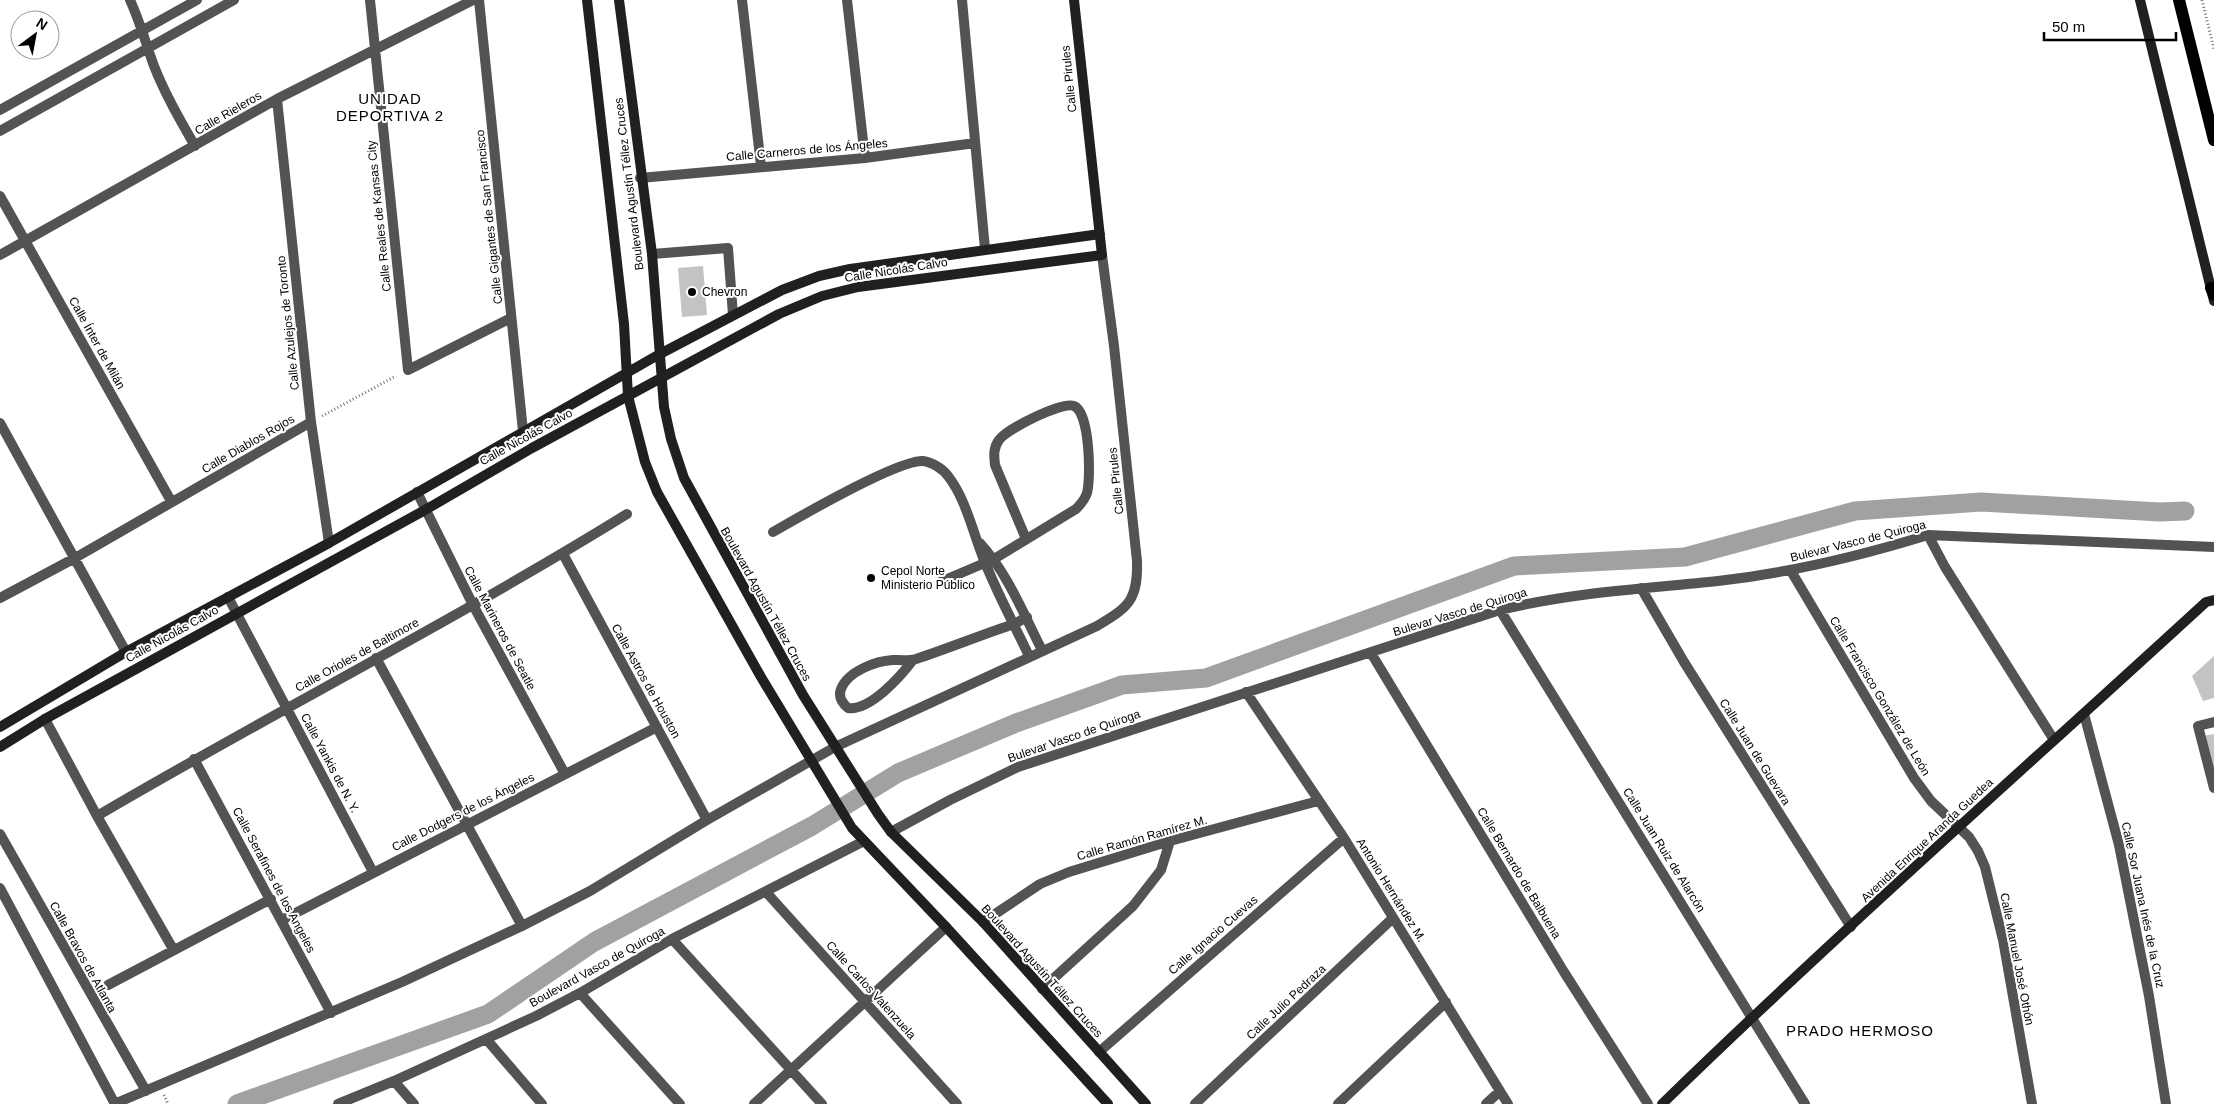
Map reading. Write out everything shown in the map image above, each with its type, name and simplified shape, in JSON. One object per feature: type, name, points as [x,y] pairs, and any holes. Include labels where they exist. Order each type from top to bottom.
[{"type":"main road","points":[[2180,0],[2214,140]]},
{"type":"street","points":[[130,0],[143,31],[154,66],[170,102],[195,146]]},
{"type":"street","points":[[0,110],[197,0]]},
{"type":"street","points":[[0,131],[148,46],[234,0]]},
{"type":"street","name":"Calle Reales de Kansas City","points":[[370,0],[408,370]]},
{"type":"street","name":"Calle Rieleros","points":[[0,255],[277,99],[473,0]]},
{"type":"street","name":"Calle Gigantes de San Francisco","points":[[479,0],[524,431]]},
{"type":"street","name":"Boulevard Agustín Téllez Cruces","points":[[587,0],[624,324],[628,396],[636,433],[657,492],[761,678],[852,828],[946,927],[1108,1104]]},
{"type":"street","name":"Boulevard Agustín Téllez Cruces","points":[[619,0],[640,178],[652,254],[661,378],[671,439],[684,478],[803,695],[891,832],[983,922],[1146,1104]]},
{"type":"street","points":[[742,0],[761,166]]},
{"type":"street","points":[[847,0],[865,158]]},
{"type":"street","points":[[962,0],[985,249]]},
{"type":"street","name":"Calle Pirules","points":[[114,1104],[331,1013],[522,926],[590,892],[707,820],[835,747],[1097,626],[1120,612],[1130,603],[1138,578],[1114,346],[1074,0]]},
{"type":"street","points":[[2140,0],[2214,301]]},
{"type":"street","name":"Calle Azulejos de Toronto","points":[[277,99],[311,422],[329,543]]},
{"type":"street","name":"Calle Carneros de los Ángeles","points":[[640,178],[865,158],[975,143]]},
{"type":"street","name":"Calle Ínter de Milán","points":[[0,196],[171,501]]},
{"type":"street","name":"Calle Nicolás Calvo","points":[[0,727],[126,652],[329,543],[627,372],[782,290],[819,276],[850,269],[1100,234]]},
{"type":"street","points":[[652,254],[728,248],[733,315]]},
{"type":"street","name":"Calle Nicolás Calvo","points":[[0,746],[237,612],[425,510],[532,448],[779,314],[822,296],[858,287],[1102,255]]},
{"type":"street","points":[[408,370],[511,318]]},
{"type":"street","points":[[940,582],[989,561],[1026,539],[1076,509],[1087,493],[1089,478],[1084,419],[1080,410],[1074,406],[1063,405],[1008,431],[999,440],[994,453],[995,465],[1026,539]]},
{"type":"street","name":"Calle Diablos Rojos","points":[[0,598],[75,558],[311,422]]},
{"type":"street","points":[[0,423],[126,652]]},
{"type":"street","points":[[772,532],[873,479],[909,464],[924,461],[938,467],[948,476],[960,498],[976,538],[1026,617],[1042,650]]},
{"type":"street","name":"Calle Marineros de Seatle","points":[[417,492],[473,605],[565,774]]},
{"type":"street","name":"Calle Orioles de Baltimore","points":[[97,816],[194,759],[563,554],[628,514]]},
{"type":"street","points":[[1928,535],[1945,568],[2054,740]]},
{"type":"street","name":"Bulevar Vasco de Quiroga","points":[[891,832],[950,800],[1018,767],[1500,610],[1544,599],[1718,581],[1790,571],[1885,548],[1928,535],[2214,547]]},
{"type":"street","name":"Calle Astros de Houston","points":[[563,554],[707,820]]},
{"type":"street","points":[[989,561],[1029,656]]},
{"type":"street","name":"Calle Francisco González de León","points":[[1790,571],[1914,778],[1931,801],[1958,828]]},
{"type":"street","name":"Calle Juan de Guevara","points":[[1641,588],[1684,662],[1851,927]]},
{"type":"street","name":"Avenida Enrique Aranda Guedea","points":[[1662,1104],[1753,1016],[2054,740],[2210,601],[2214,590]]},
{"type":"street","name":"Calle Yankis de N. Y.","points":[[228,597],[373,872]]},
{"type":"street","name":"Calle Juan Ruiz de Alarcón","points":[[1500,610],[1806,1104]]},
{"type":"street","points":[[913,660],[899,678],[860,708],[848,708],[841,702],[840,693],[842,686],[860,670],[890,660],[913,660],[1014,624],[1026,617]]},
{"type":"street","name":"Calle Bernardo de Balbuena","points":[[1371,652],[1564,972],[1648,1104]]},
{"type":"street","points":[[376,658],[522,926]]},
{"type":"street","name":"Antonio Hernández M.","points":[[1246,692],[1344,838],[1508,1104]]},
{"type":"street","name":"Calle Sor Juana Inés de la Cruz","points":[[2084,714],[2123,864],[2149,996],[2166,1104]]},
{"type":"street","points":[[45,719],[97,816],[173,949]]},
{"type":"street","points":[[2214,722],[2198,726],[2214,788]]},
{"type":"street","name":"Calle Dodgers de los Ángeles","points":[[282,920],[657,727]]},
{"type":"street","name":"Calle Serafines de los Angeles","points":[[194,759],[331,1013]]},
{"type":"street","name":"Calle Ramón Ramírez M.","points":[[983,922],[1040,884],[1069,872],[1170,841],[1318,801]]},
{"type":"street","name":"Calle Manuel José Othón","points":[[1958,828],[1969,837],[1985,867],[2003,940],[2032,1104]]},
{"type":"street","name":"Calle Bravos de Atlanta","points":[[0,834],[146,1091]]},
{"type":"street","name":"Calle Ignacio Cuevas","points":[[1099,1052],[1344,838]]},
{"type":"street","name":"Boulevard Vasco de Quiroga","points":[[338,1104],[487,1040],[580,993],[672,939],[864,841]]},
{"type":"street","points":[[1042,989],[1133,906],[1161,870],[1170,841]]},
{"type":"street","points":[[0,888],[114,1104]]},
{"type":"street","name":"Calle Carlos Valenzuela","points":[[766,892],[957,1104]]},
{"type":"street","points":[[108,985],[173,949],[271,899]]},
{"type":"street","name":"Calle Julio Pedraza","points":[[1195,1104],[1393,918]]},
{"type":"street","points":[[754,1104],[946,927]]},
{"type":"street","points":[[672,939],[822,1104]]},
{"type":"street","points":[[580,993],[680,1104]]},
{"type":"street","points":[[1338,1104],[1446,1002]]},
{"type":"street","points":[[487,1040],[542,1104]]},
{"type":"street","points":[[394,1081],[414,1104]]},
{"type":"street","points":[[1486,1104],[1500,1091]]},
{"type":"path","points":[[2202,0],[2214,49]]},
{"type":"path","name":"Calle Diablos Rojos","points":[[311,422],[408,370]]},
{"type":"building","name":"Chevron","points":[[703,266],[707,315],[682,317],[678,268]]},
{"type":"building","points":[[2214,656],[2214,698],[2203,701],[2192,676]]},
{"type":"building","points":[[2214,734],[2214,772],[2203,736]]},
{"type":"waterway","points":[[237,1104],[488,1014],[594,942],[812,826],[898,773],[1016,723],[1122,685],[1206,678],[1514,566],[1685,557],[1855,511],[1981,502],[2160,512],[2185,511]]},
{"type":"place","name":"Chevron","points":[[692,292]]},
{"type":"place","name":"Cepol Norte Ministerio Público","points":[[871,578]]},
{"type":"district","name":"UNIDAD DEPORTIVA 2","points":[[390,108]]},
{"type":"district","name":"PRADO HERMOSO","points":[[1860,1031]]}]
